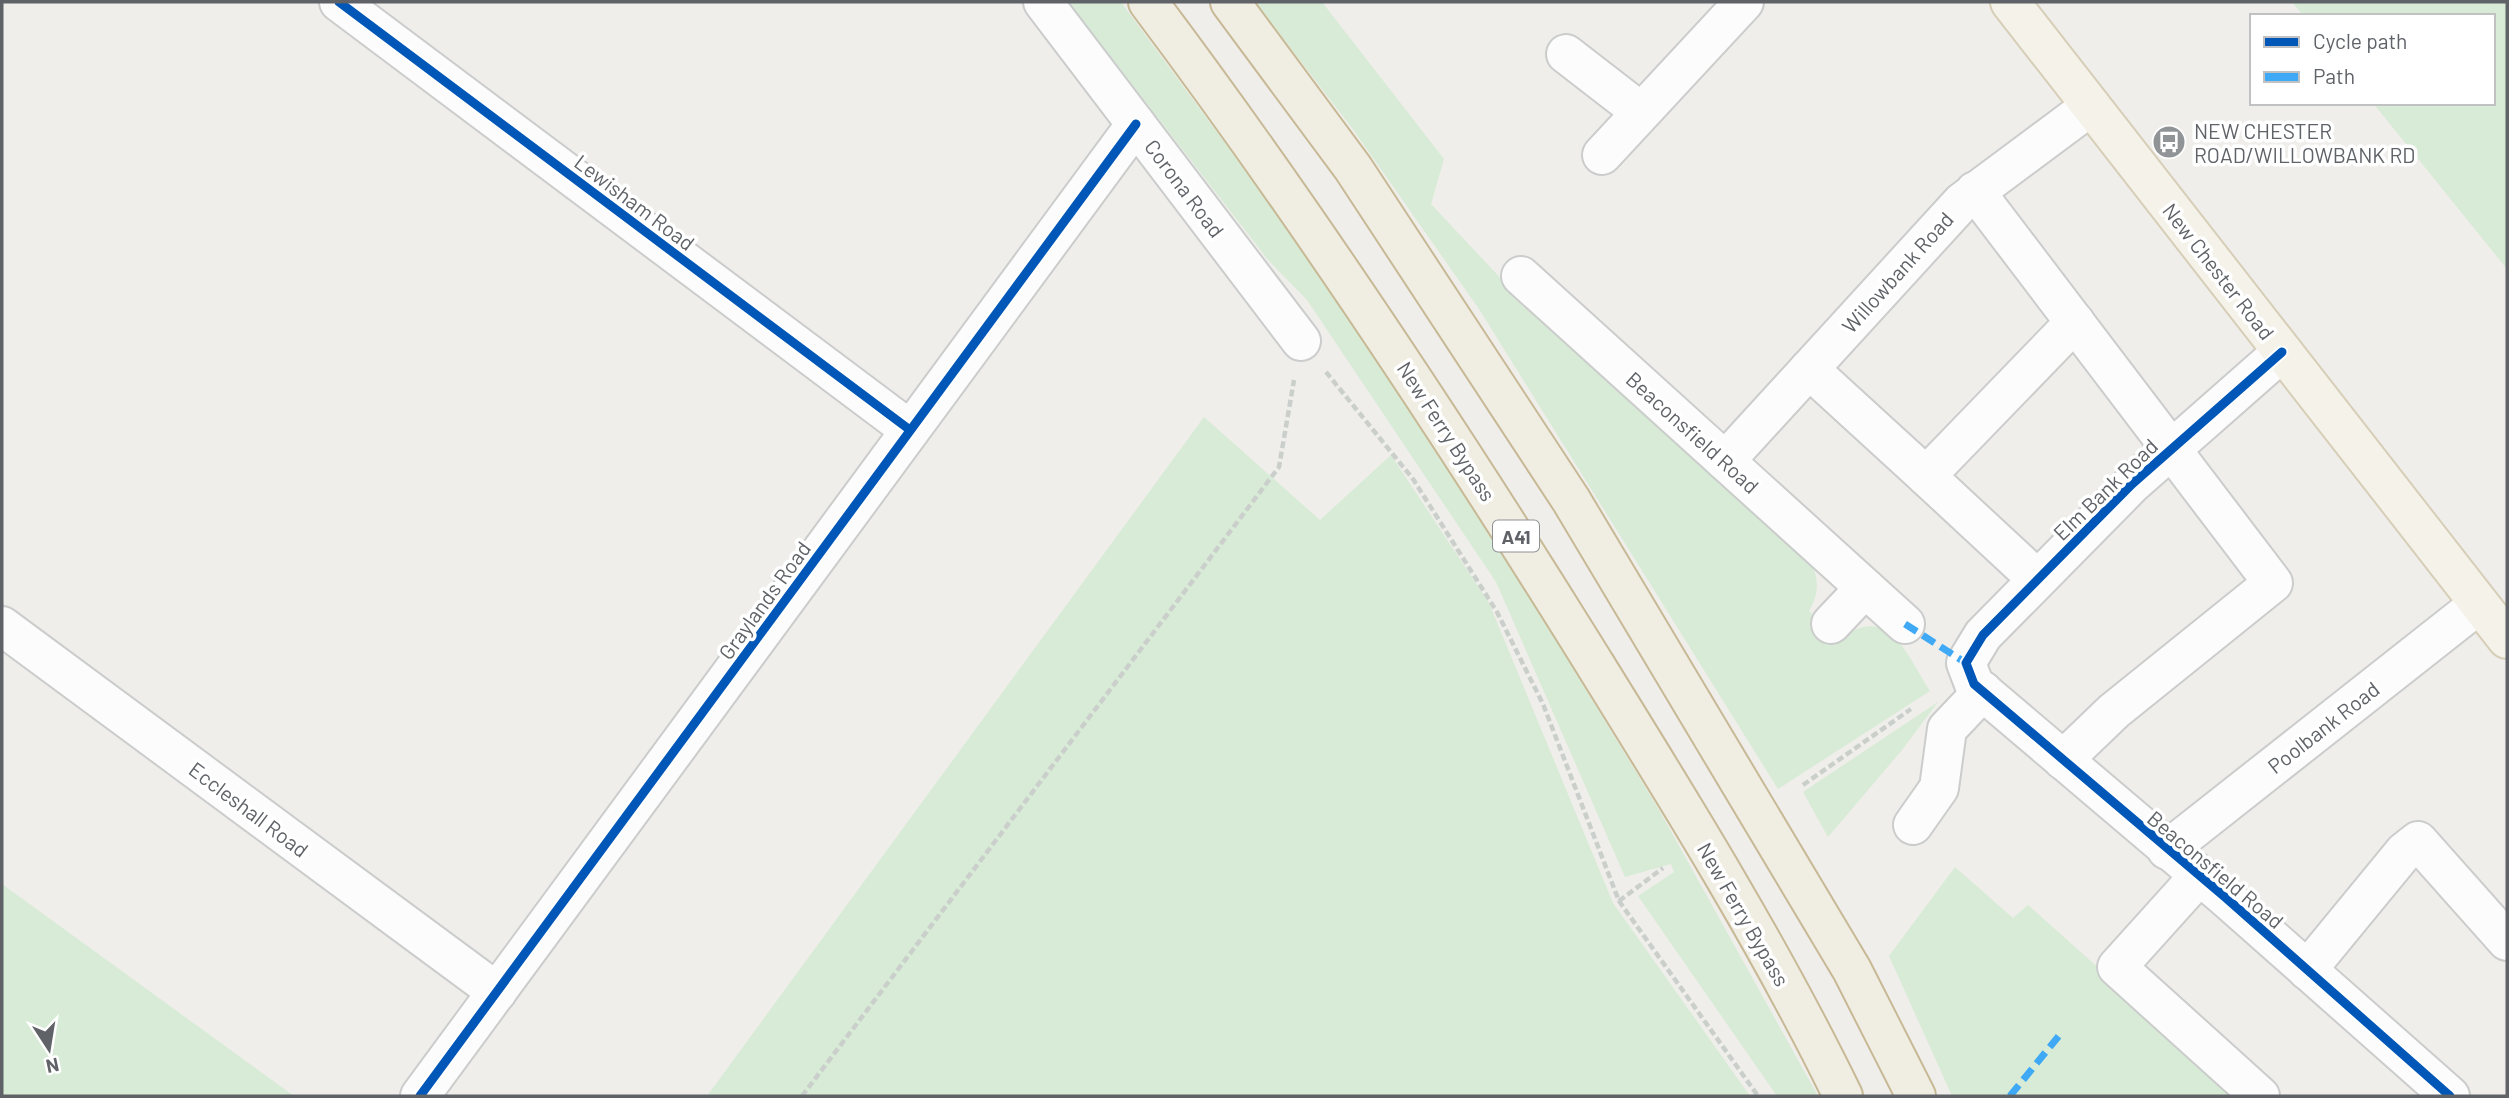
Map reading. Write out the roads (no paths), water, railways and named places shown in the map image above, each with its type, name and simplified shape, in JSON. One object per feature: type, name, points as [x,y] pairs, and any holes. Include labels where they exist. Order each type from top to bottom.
[{"type":"highway","name":"New Ferry Bypass","points":[[1148,2],[1334,260],[1486,489],[1637,732],[1795,1001],[1843,1096]]},
{"type":"highway","points":[[1230,2],[1353,168],[1571,500],[1852,970],[1916,1096]]},
{"type":"main road","name":"New Chester Road","points":[[2010,2],[2507,639]]},
{"type":"street","name":"Lewisham Road","points":[[340,2],[911,430]]},
{"type":"street","name":"Corona Road","points":[[1043,2],[1301,341]]},
{"type":"street","points":[[1602,155],[1744,2]]},
{"type":"street","points":[[1566,54],[1641,112]]},
{"type":"street","name":"Willowbank Road","points":[[1725,461],[1962,202],[2091,106]]},
{"type":"street","name":"Graylands Road","points":[[420,1096],[1136,124]]},
{"type":"street","points":[[1975,191],[2273,583],[2114,711],[2063,760]]},
{"type":"street","name":"Beaconsfield Road","points":[[1521,276],[1905,624]]},
{"type":"street","points":[[1926,476],[2075,322]]},
{"type":"street","name":"Elm Bank Road","points":[[1913,825],[1939,788],[1947,729],[1974,677],[1983,635],[2132,484],[2282,352]]},
{"type":"street","points":[[1809,369],[2037,579]]},
{"type":"street","points":[[1831,624],[1865,588]]},
{"type":"street","name":"Poolbank Road","points":[[2167,850],[2479,604]]},
{"type":"street","name":"Eccleshall Road","points":[[2,626],[496,992]]},
{"type":"street","name":"Beaconsfield Road","points":[[1974,677],[2063,760],[2450,1096]]},
{"type":"street","points":[[2307,970],[2404,852],[2418,841],[2507,941]]},
{"type":"street","points":[[2199,876],[2117,967],[2260,1096]]},
{"type":"place","name":"NEW CHESTER ROAD/WILLOWBANK RD","points":[[2169,142]]}]
